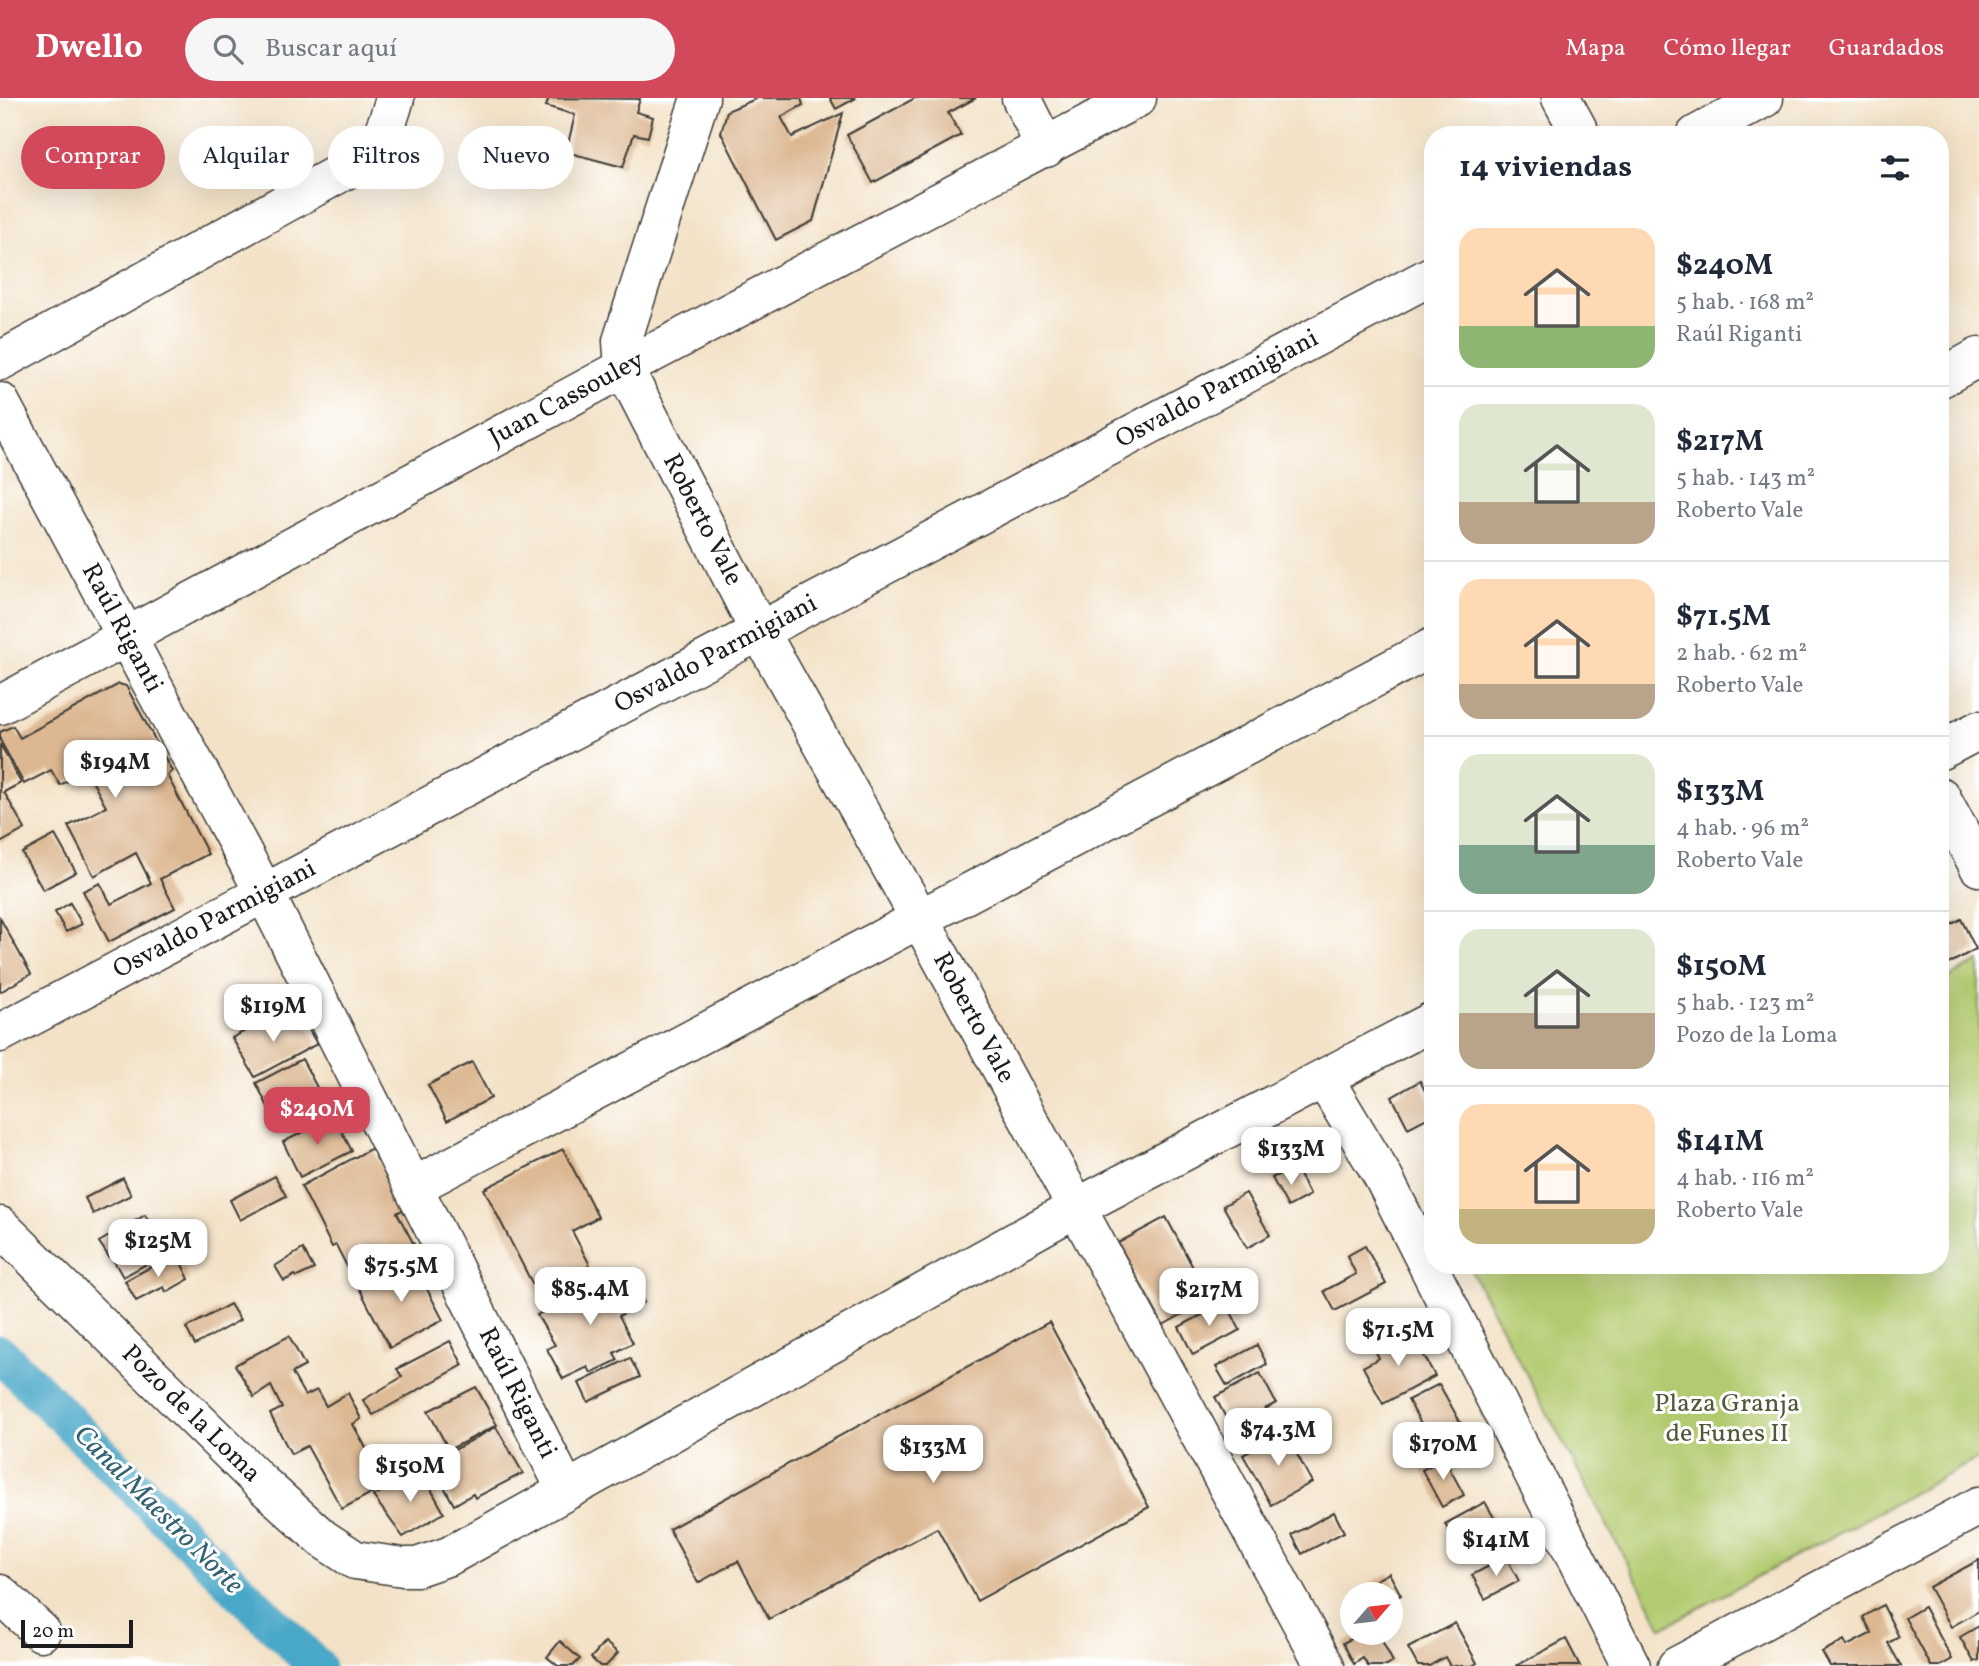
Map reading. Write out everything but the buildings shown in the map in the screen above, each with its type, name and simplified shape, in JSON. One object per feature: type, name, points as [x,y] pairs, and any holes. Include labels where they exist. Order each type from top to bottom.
[{"type":"street","points":[[0,361],[358,163],[374,148],[387,128],[395,98]]},
{"type":"street","points":[[624,368],[622,341],[700,98]]},
{"type":"street","points":[[1021,98],[1046,148]]},
{"type":"street","name":"Juan Cassouley","points":[[0,705],[624,368],[1138,98]]},
{"type":"street","points":[[1561,98],[1576,126]]},
{"type":"street","points":[[1713,126],[1764,98]]},
{"type":"street","name":"Osvaldo Parmigiani","points":[[0,1032],[1424,280]]},
{"type":"street","points":[[1949,374],[1979,357]]},
{"type":"street","name":"Roberto Vale","points":[[624,368],[760,632],[920,919],[1325,1666]]},
{"type":"street","name":"Raúl Riganti","points":[[0,402],[265,894],[566,1490]]},
{"type":"street","points":[[413,1186],[1424,652]]},
{"type":"street","points":[[1949,746],[1979,730]]},
{"type":"street","points":[[1949,812],[1979,867]]},
{"type":"street","name":"Pozo de la Loma","points":[[0,1226],[260,1482],[323,1539],[355,1560],[417,1567],[449,1556],[1076,1208],[1424,1026]]},
{"type":"street","points":[[1324,1079],[1382,1175],[1424,1258]]},
{"type":"street","points":[[1432,1274],[1631,1666]]},
{"type":"street","points":[[1677,1666],[1979,1506]]},
{"type":"street","points":[[0,1594],[41,1632]]},
{"type":"green space","name":"Plaza Granja de Funes II","points":[[1979,961],[1979,1458],[1662,1628],[1473,1274],[1949,1274],[1949,978]]},
{"type":"waterway","name":"Canal Maestro Norte","points":[[0,1354],[316,1666]]}]
